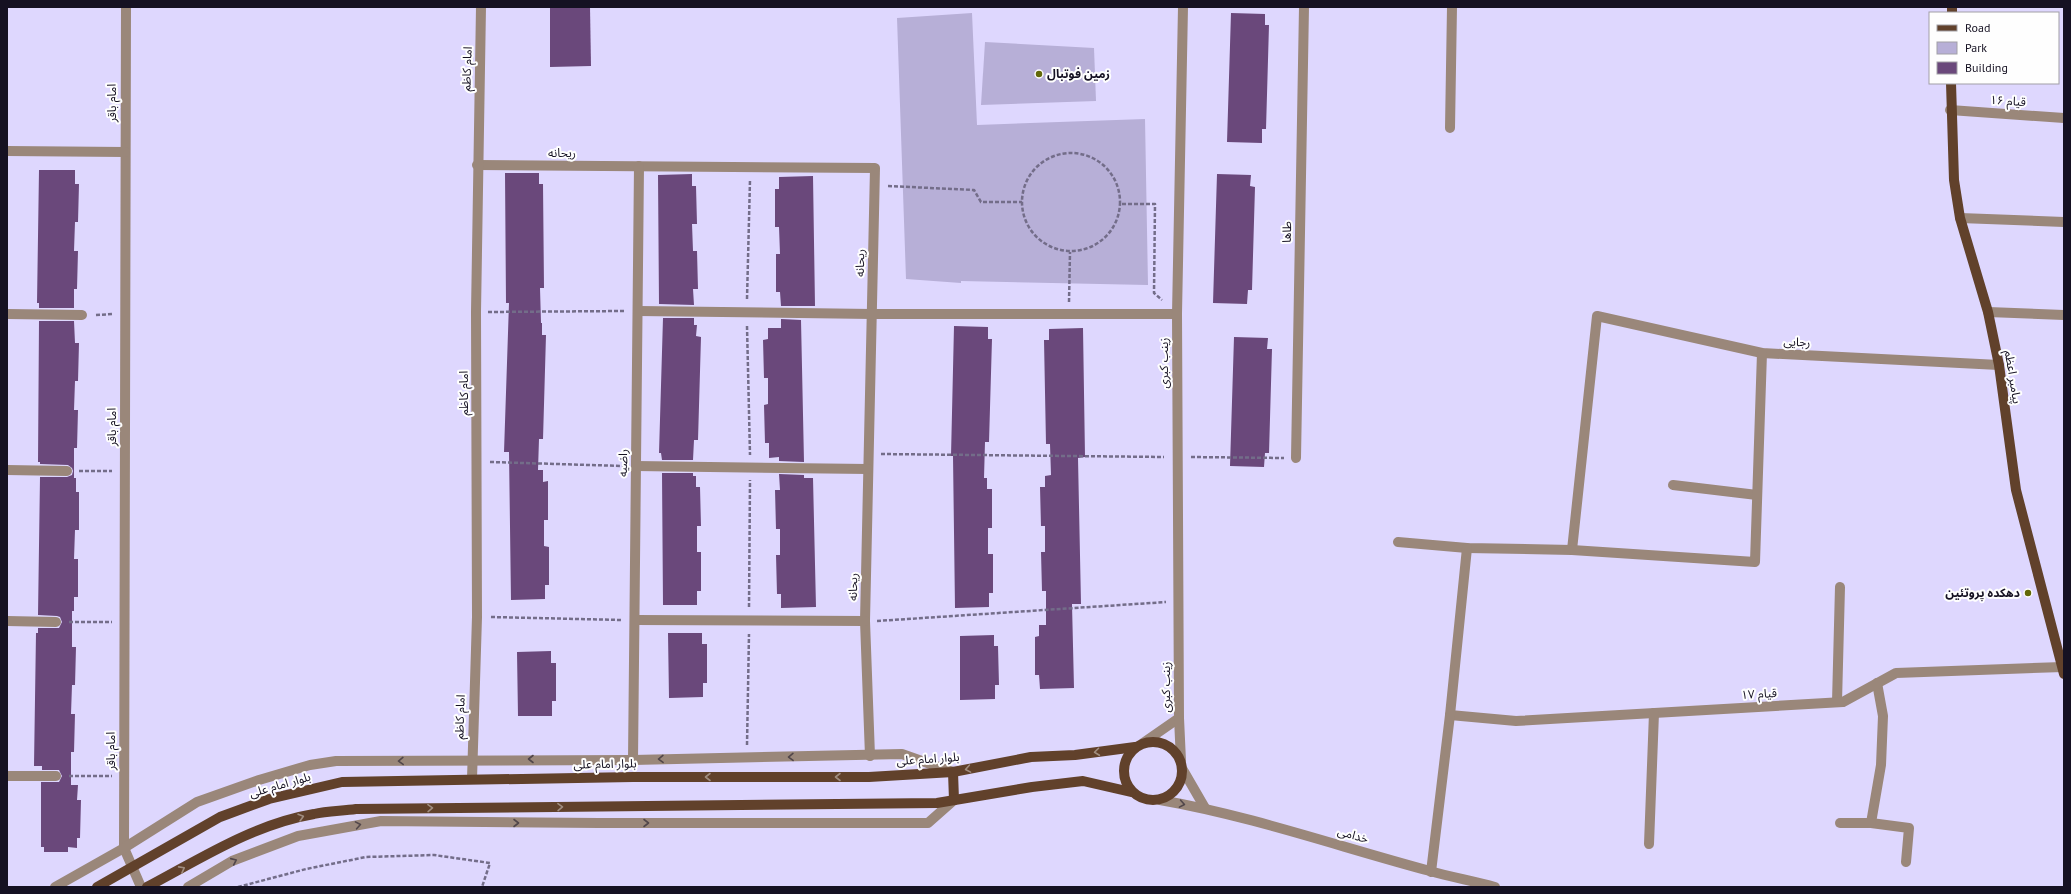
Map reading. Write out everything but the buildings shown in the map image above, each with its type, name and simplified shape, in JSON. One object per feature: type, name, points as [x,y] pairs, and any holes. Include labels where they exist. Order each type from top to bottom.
[{"type":"main road","name":"پیامبر اعظم","points":[[1951,84],[1950,110],[1954,180],[1960,218],[1988,312],[1999,365],[2016,490],[2063,671]]},
{"type":"main road","points":[[147,887],[229,843],[269,827],[313,814],[356,809],[937,803],[1032,787],[1083,782],[1131,792],[1144,800],[1160,800],[1169,796],[1177,789],[1181,780],[1182,766],[1172,748],[1158,742],[1139,745],[1125,760],[1124,777],[1131,792]]},
{"type":"main road","name":"بلوار امام علی","points":[[97,887],[220,817],[269,799],[342,782],[472,779],[869,776],[953,772],[1032,758],[1075,755],[1139,745]]},
{"type":"main road","points":[[953,772],[954,800]]},
{"type":"street","name":"امام باقر","points":[[124,848],[126,7]]},
{"type":"street","name":"امام کاظم","points":[[472,779],[476,617],[477,166],[481,7]]},
{"type":"street","name":"زینب کبری","points":[[1182,766],[1179,718],[1177,314],[1183,7]]},
{"type":"street","name":"طاها","points":[[1296,458],[1304,7]]},
{"type":"street","points":[[1450,128],[1452,7]]},
{"type":"street","name":"قیام ۱۶","points":[[1950,110],[2064,118]]},
{"type":"street","points":[[7,151],[125,152]]},
{"type":"street","name":"ریحانه","points":[[477,166],[875,168],[865,622],[870,756]]},
{"type":"street","name":"راضیه","points":[[633,760],[639,166]]},
{"type":"street","points":[[1960,218],[2064,222]]},
{"type":"street","points":[[638,312],[1177,314]]},
{"type":"street","points":[[1988,312],[2064,315]]},
{"type":"street","points":[[7,314],[82,315]]},
{"type":"street","name":"رجایی","points":[[1572,550],[1597,316],[1762,353],[1999,365]]},
{"type":"street","points":[[1398,542],[1467,548],[1572,550],[1755,562],[1762,353]]},
{"type":"street","points":[[636,466],[868,469]]},
{"type":"street","points":[[7,470],[67,471]]},
{"type":"street","points":[[1673,485],[1757,494]]},
{"type":"street","points":[[1431,872],[1450,715],[1467,548]]},
{"type":"street","points":[[1837,702],[1840,587]]},
{"type":"street","points":[[635,620],[865,622]]},
{"type":"street","points":[[7,621],[56,622]]},
{"type":"street","name":"قیام ۱۷","points":[[1450,715],[1516,721],[1843,702],[1896,673],[2063,671]]},
{"type":"street","points":[[1872,823],[1881,765],[1883,716],[1877,683]]},
{"type":"street","points":[[1649,844],[1654,713]]},
{"type":"street","points":[[1139,745],[1179,718]]},
{"type":"street","points":[[55,887],[124,848],[197,802],[240,786],[310,765],[336,761],[472,759],[633,760],[870,756],[902,754],[953,772]]},
{"type":"street","points":[[1182,766],[1205,808]]},
{"type":"street","points":[[7,776],[56,776]]},
{"type":"street","points":[[188,887],[232,861],[298,836],[381,822],[928,822],[954,800]]},
{"type":"street","name":"خدامی","points":[[1160,800],[1205,808],[1263,823],[1431,872],[1495,887]]},
{"type":"street","points":[[476,807],[489,822]]},
{"type":"street","points":[[1840,823],[1872,823],[1909,828],[1906,862]]},
{"type":"street","points":[[124,848],[141,887]]},
{"type":"path","points":[[1063,152],[1092,155],[1114,175],[1122,204],[1114,228],[1095,246],[1070,252],[1042,243],[1024,220],[1022,190],[1036,165],[1063,152]]},
{"type":"path","points":[[874,186],[974,190],[981,202],[1022,202]]},
{"type":"path","points":[[1122,204],[1155,204],[1154,293],[1177,314]]},
{"type":"path","points":[[1069,314],[1070,252]]},
{"type":"path","points":[[476,312],[638,312]]},
{"type":"path","points":[[82,315],[125,313]]},
{"type":"path","points":[[868,454],[1296,458]]},
{"type":"path","points":[[477,462],[636,466]]},
{"type":"path","points":[[67,471],[125,471]]},
{"type":"path","points":[[865,622],[1178,601]]},
{"type":"path","points":[[476,617],[635,620]]},
{"type":"path","points":[[56,622],[124,622]]},
{"type":"path","points":[[56,776],[124,776]]},
{"type":"path","points":[[238,887],[306,869],[366,857],[434,855],[490,863],[482,887]]},
{"type":"green space","points":[[972,13],[977,125],[1145,119],[1148,285],[961,281],[961,283],[906,279],[897,18]]},
{"type":"green space","name":"زمین فوتبال","points":[[985,42],[1094,48],[1096,101],[981,105]]},
{"type":"place","name":"زمین فوتبال","points":[[1039,74]]},
{"type":"place","name":"دهکده پروتئین","points":[[2028,593]]}]
